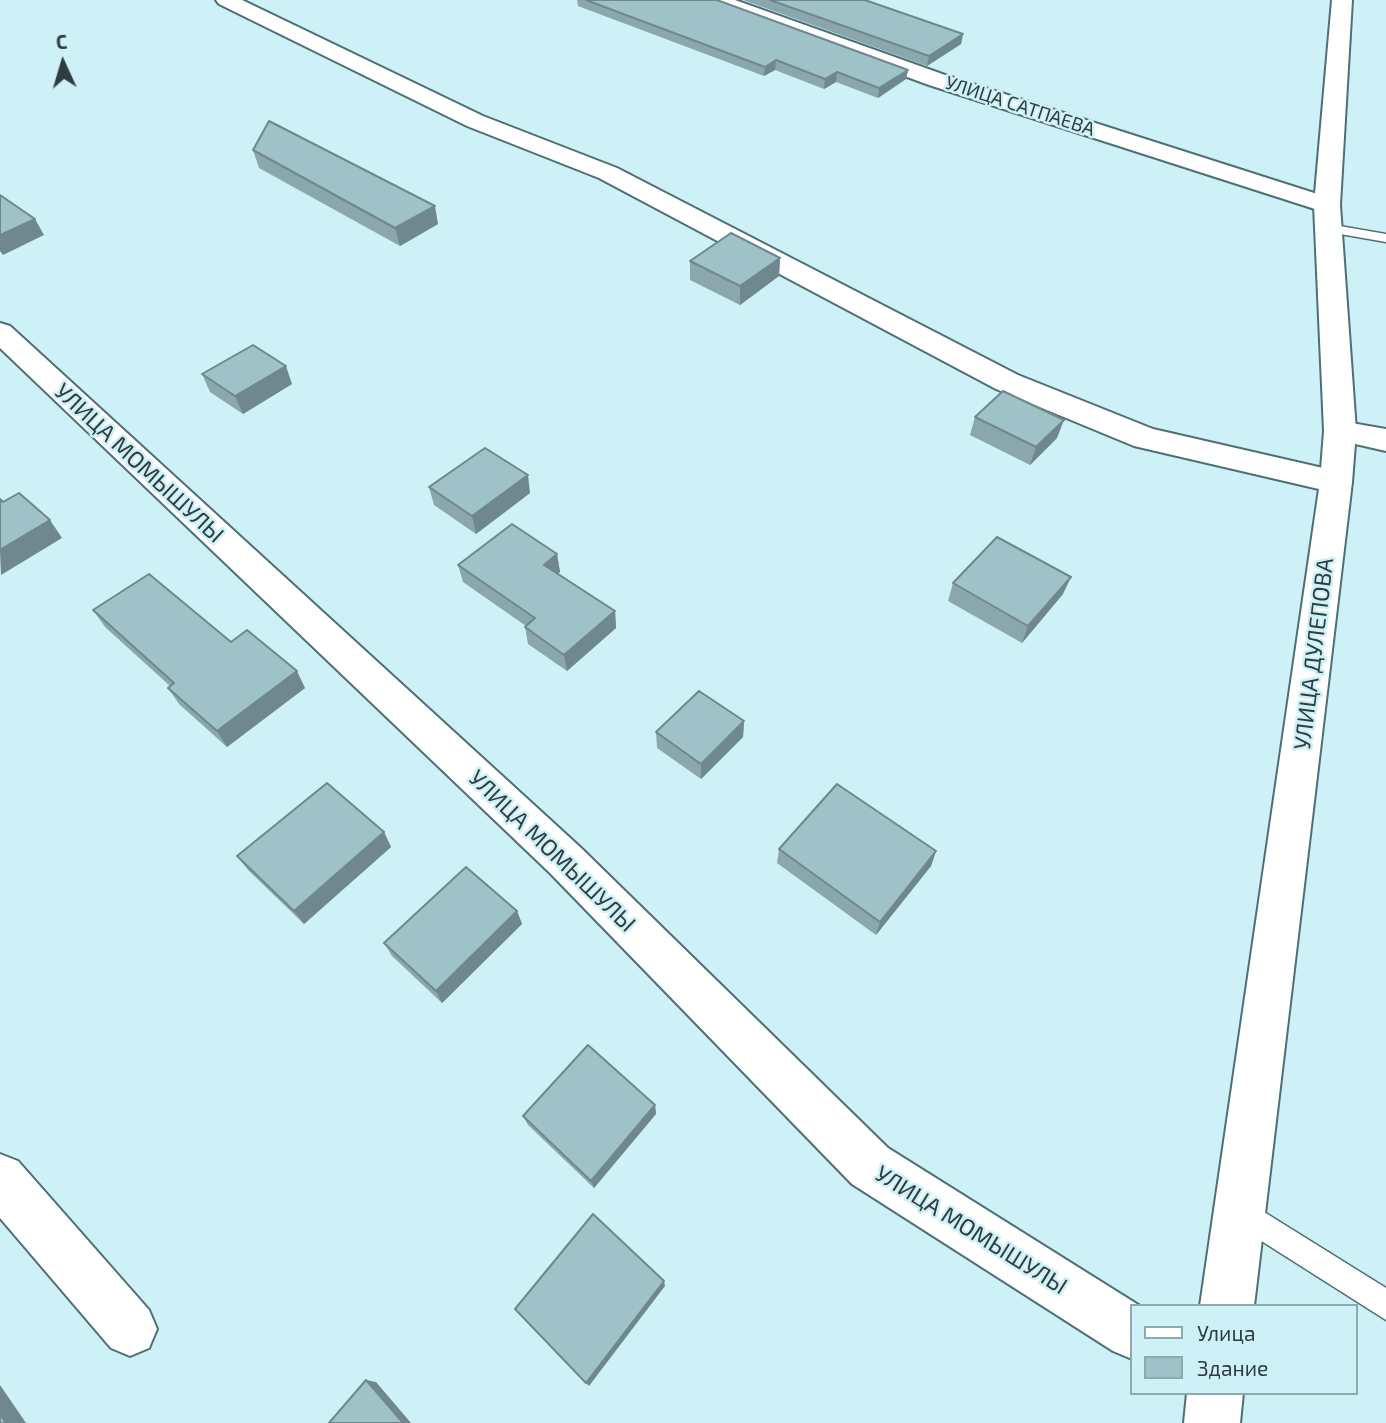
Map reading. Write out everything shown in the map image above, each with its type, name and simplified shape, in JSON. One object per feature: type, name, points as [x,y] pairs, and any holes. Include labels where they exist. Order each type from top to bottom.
[{"type":"street","points":[[226,0],[475,121],[608,173],[1007,382],[1144,438],[1336,482]]},
{"type":"street","name":"УЛИЦА САТПАЕВА","points":[[716,0],[1327,216]]},
{"type":"street","name":"УЛИЦА ДУЛЕПОВА","points":[[1227,1304],[1336,482],[1340,431],[1327,216],[1342,0]]},
{"type":"street","name":"УЛИЦА МОМЫШУЛЫ","points":[[0,332],[565,860],[870,1166],[1130,1331]]},
{"type":"street","points":[[1340,431],[1386,440]]},
{"type":"street","points":[[0,1180],[130,1329]]},
{"type":"street","points":[[1212,1423],[1215,1395]]},
{"type":"lane","points":[[1327,216],[1386,238]]},
{"type":"lane","points":[[1240,1211],[1386,1304]]},
{"type":"building","points":[[586,0],[717,0],[908,70],[879,88],[837,72],[825,79],[776,60],[765,67]]},
{"type":"building","points":[[770,0],[865,0],[963,34],[929,56]]},
{"type":"building","points":[[269,121],[435,206],[395,228],[253,150]]},
{"type":"building","points":[[0,195],[35,219],[0,235]]},
{"type":"building","points":[[731,233],[780,258],[740,286],[690,261]]},
{"type":"building","points":[[253,345],[286,366],[235,396],[202,374]]},
{"type":"building","points":[[1003,391],[1064,420],[1036,447],[975,417]]},
{"type":"building","points":[[485,448],[528,475],[472,516],[429,487]]},
{"type":"building","points":[[19,493],[50,520],[0,550],[0,499],[3,502]]},
{"type":"building","points":[[512,524],[557,554],[544,565],[615,611],[564,655],[525,627],[535,618],[458,565]]},
{"type":"building","points":[[997,537],[1071,577],[1028,626],[953,583]]},
{"type":"building","points":[[149,574],[231,642],[247,630],[297,671],[217,731],[168,688],[174,683],[93,610]]},
{"type":"building","points":[[699,691],[744,721],[701,764],[656,732]]},
{"type":"building","points":[[327,783],[384,832],[294,911],[237,856]]},
{"type":"building","points":[[837,784],[936,851],[880,922],[779,849]]},
{"type":"building","points":[[466,867],[517,911],[436,991],[384,943]]},
{"type":"building","points":[[588,1045],[655,1105],[591,1181],[523,1116]]},
{"type":"building","points":[[593,1214],[664,1281],[586,1383],[515,1309]]},
{"type":"building","points":[[366,1380],[403,1423],[329,1423]]}]
